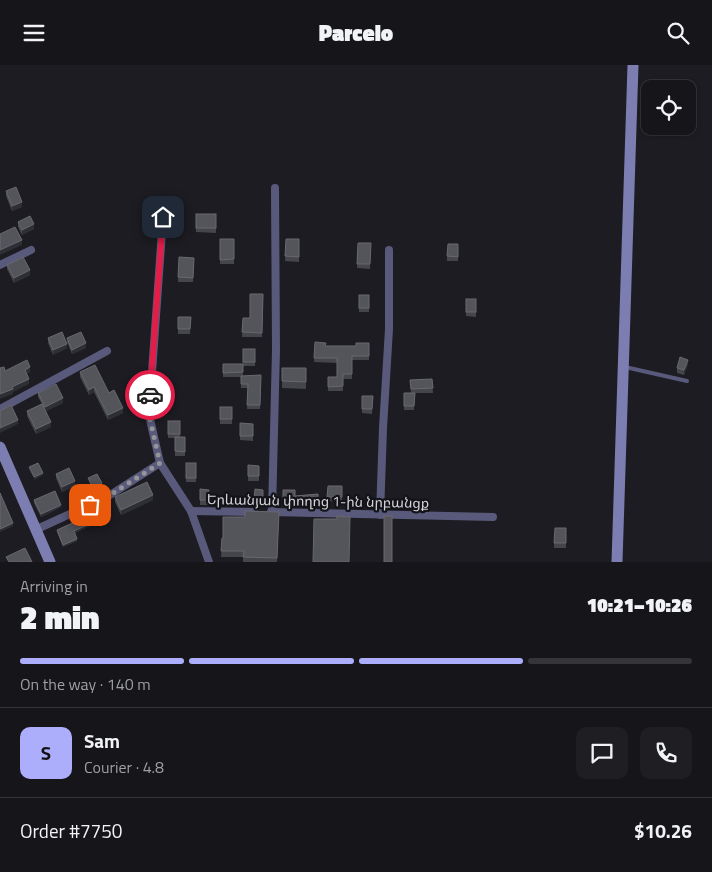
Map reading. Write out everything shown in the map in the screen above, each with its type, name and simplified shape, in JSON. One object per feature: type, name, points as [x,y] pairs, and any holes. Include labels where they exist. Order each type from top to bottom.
[{"type":"main road","points":[[617,562],[632,65]]},
{"type":"main road","points":[[0,447],[50,562]]},
{"type":"street","points":[[272,512],[276,351],[275,188]]},
{"type":"street","name":"Երևանյան փողոց 1-ին նրբանցք","points":[[163,217],[149,415],[160,463],[191,511],[494,517]]},
{"type":"street","points":[[0,265],[31,250]]},
{"type":"street","points":[[380,515],[389,329],[389,250]]},
{"type":"street","points":[[0,409],[107,351]]},
{"type":"street","points":[[35,529],[107,497],[160,463]]},
{"type":"street","points":[[191,511],[209,562]]},
{"type":"lane","points":[[623,367],[687,381]]},
{"type":"building","points":[[16,187],[22,202],[12,206],[6,191]]},
{"type":"building","points":[[196,214],[216,214],[216,228],[196,228]]},
{"type":"building","points":[[30,216],[34,224],[22,230],[18,222]]},
{"type":"building","points":[[15,227],[22,240],[0,250],[0,234]]},
{"type":"building","points":[[220,239],[234,239],[234,259],[220,260]]},
{"type":"building","points":[[286,239],[299,239],[299,257],[285,256]]},
{"type":"building","points":[[358,243],[371,243],[370,264],[357,264]]},
{"type":"building","points":[[448,244],[458,244],[458,257],[447,256]]},
{"type":"building","points":[[23,257],[30,270],[14,278],[7,265]]},
{"type":"building","points":[[179,257],[194,258],[193,278],[178,277]]},
{"type":"building","points":[[250,294],[263,294],[262,333],[242,332],[243,318],[250,318]]},
{"type":"building","points":[[359,295],[369,295],[369,308],[359,308]]},
{"type":"building","points":[[466,299],[476,299],[476,312],[466,312]]},
{"type":"building","points":[[178,317],[191,317],[190,329],[178,329]]},
{"type":"building","points":[[62,332],[67,344],[53,350],[48,338]]},
{"type":"building","points":[[81,332],[86,343],[72,350],[67,338]]},
{"type":"building","points":[[315,342],[326,343],[325,346],[356,346],[356,343],[369,343],[369,356],[352,356],[352,374],[343,374],[343,386],[328,387],[328,377],[337,377],[337,358],[314,358]]},
{"type":"building","points":[[243,349],[255,349],[255,362],[243,362]]},
{"type":"building","points":[[680,357],[688,360],[684,370],[677,368]]},
{"type":"building","points":[[27,360],[30,367],[25,370],[29,379],[12,387],[13,389],[0,394],[0,368],[4,367],[5,371]]},
{"type":"building","points":[[223,364],[243,364],[243,372],[223,373]]},
{"type":"building","points":[[95,365],[109,393],[114,390],[123,408],[108,415],[94,387],[89,390],[80,372]]},
{"type":"building","points":[[282,368],[306,368],[306,382],[282,381]]},
{"type":"building","points":[[261,375],[260,405],[247,405],[248,384],[241,384],[241,376]]},
{"type":"building","points":[[432,379],[433,388],[411,389],[410,380]]},
{"type":"building","points":[[56,384],[63,398],[45,407],[38,393]]},
{"type":"building","points":[[404,393],[415,393],[414,406],[404,406]]},
{"type":"building","points":[[362,396],[373,396],[372,409],[362,409]]},
{"type":"building","points":[[42,404],[51,422],[36,429],[27,411]]},
{"type":"building","points":[[11,405],[18,420],[0,428],[0,411]]},
{"type":"building","points":[[220,407],[232,407],[232,419],[220,419]]},
{"type":"building","points":[[168,421],[180,421],[180,434],[168,434]]},
{"type":"building","points":[[240,423],[253,424],[253,436],[240,436]]},
{"type":"building","points":[[175,437],[185,437],[185,452],[175,451]]},
{"type":"building","points":[[38,463],[43,473],[34,477],[29,467]]},
{"type":"building","points":[[186,463],[196,463],[196,478],[186,478]]},
{"type":"building","points":[[248,465],[259,466],[259,476],[248,476]]},
{"type":"building","points":[[69,468],[75,481],[62,487],[56,474]]},
{"type":"building","points":[[97,474],[102,483],[93,488],[88,478]]},
{"type":"building","points":[[147,482],[153,495],[121,510],[115,497]]},
{"type":"building","points":[[328,486],[342,486],[342,497],[327,497]]},
{"type":"building","points":[[200,489],[209,490],[208,500],[200,500]]},
{"type":"building","points":[[255,489],[263,490],[263,500],[254,500]]},
{"type":"building","points":[[283,490],[295,490],[295,496],[318,494],[318,501],[283,503]]},
{"type":"building","points":[[55,491],[61,505],[41,514],[34,500]]},
{"type":"building","points":[[0,493],[13,523],[0,529]]},
{"type":"building","points":[[91,510],[96,521],[74,531],[77,539],[63,545],[57,530],[79,520],[77,517]]},
{"type":"building","points":[[245,511],[279,512],[277,558],[243,557],[244,551],[221,551],[223,517],[245,517]]},
{"type":"building","points":[[337,516],[350,517],[349,562],[313,562],[314,519],[337,519]]},
{"type":"building","points":[[384,516],[392,516],[392,562],[384,562]]},
{"type":"building","points":[[555,528],[566,528],[566,543],[554,543]]},
{"type":"building","points":[[25,548],[32,562],[9,562],[6,557]]},
{"type":"way so far","points":[[90,505],[107,497],[160,463],[149,415],[150,395]]},
{"type":"route","points":[[150,395],[163,217]]}]
